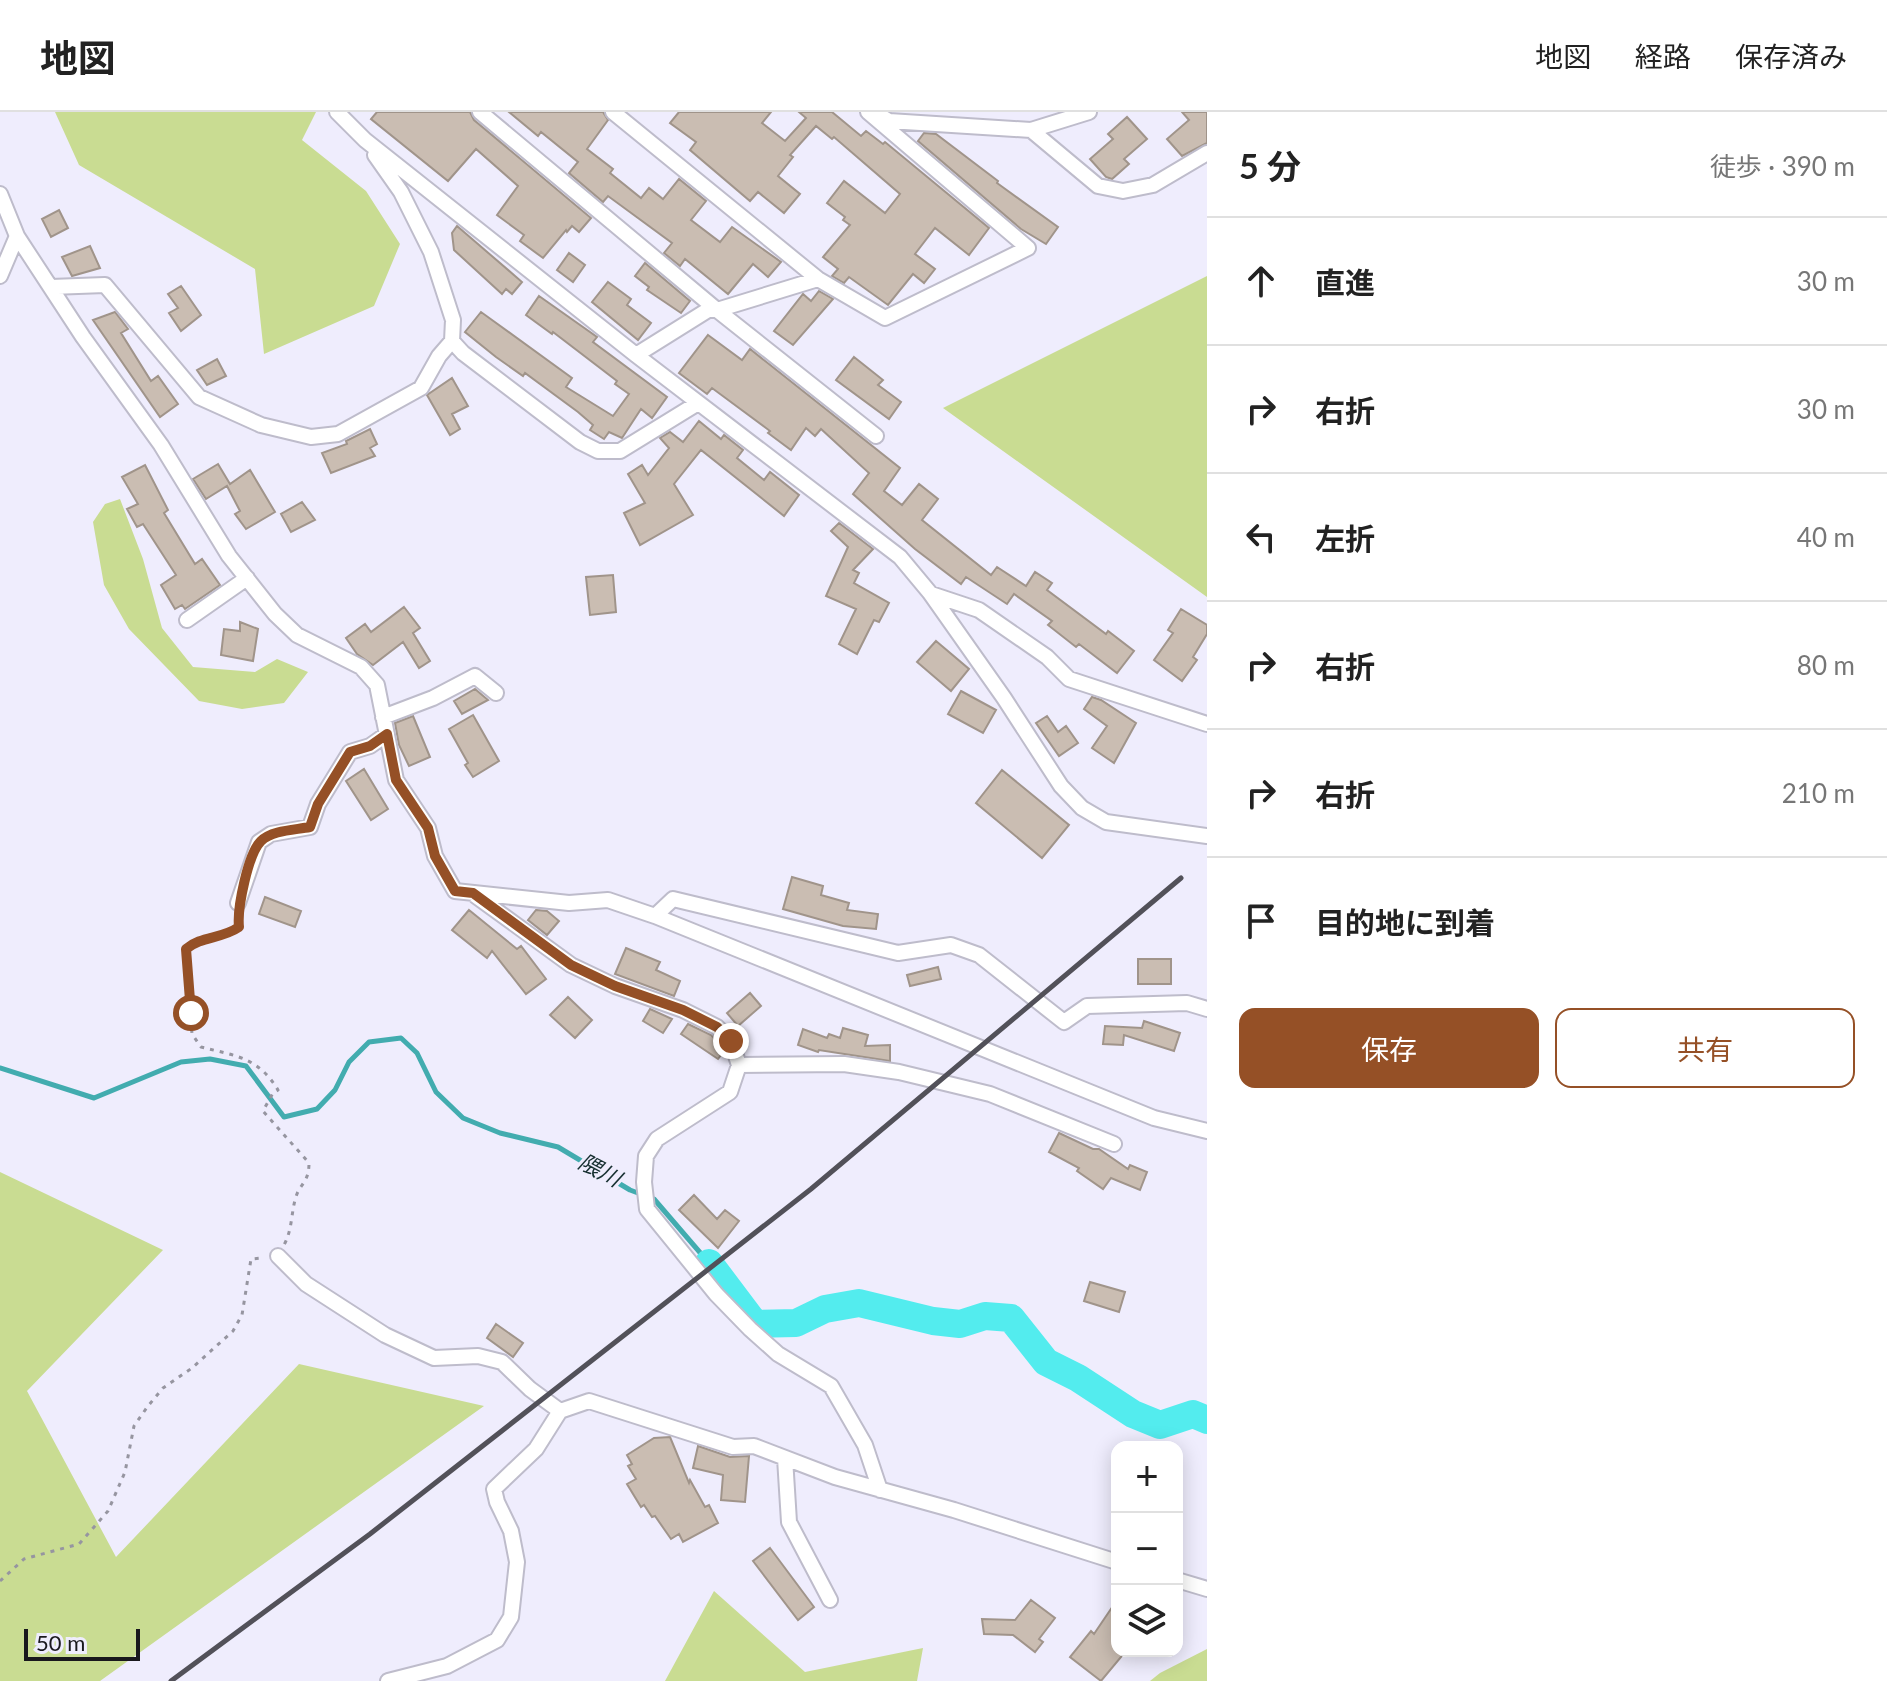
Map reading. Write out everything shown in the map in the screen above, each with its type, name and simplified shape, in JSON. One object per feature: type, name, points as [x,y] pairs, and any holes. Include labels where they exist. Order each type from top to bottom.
[{"type":"street","points":[[337,112],[365,140],[636,355],[900,557],[930,593],[1004,698],[1061,786],[1082,808],[1106,822],[1207,836]]},
{"type":"street","points":[[480,112],[717,310],[876,436]]},
{"type":"street","points":[[613,112],[818,279],[885,318],[1028,248],[870,112]]},
{"type":"street","points":[[870,112],[889,121],[1031,130],[1089,112]]},
{"type":"street","points":[[1031,130],[1098,186],[1123,191],[1153,185],[1207,153]]},
{"type":"street","points":[[51,287],[105,285],[199,397],[261,425],[311,437],[338,434],[421,388],[439,356],[452,341],[453,320],[431,252],[401,192],[365,140]]},
{"type":"street","points":[[0,194],[17,236],[83,337],[161,445],[229,556],[275,614],[297,635],[361,667],[377,685],[396,780],[428,828],[435,856],[455,891],[569,903],[608,900],[655,916],[1154,1118],[1207,1131]]},
{"type":"street","points":[[0,276],[17,236]]},
{"type":"street","points":[[636,355],[708,310],[717,310],[818,279]]},
{"type":"street","points":[[452,341],[463,353],[549,419],[598,451],[620,451],[698,403]]},
{"type":"street","points":[[187,620],[247,578]]},
{"type":"street","points":[[930,593],[979,610],[1047,657],[1069,679],[1207,724]]},
{"type":"street","points":[[383,717],[433,698],[475,676],[496,693]]},
{"type":"street","points":[[238,903],[259,842],[271,834],[310,827],[318,804],[350,752],[370,746],[387,734]]},
{"type":"street","points":[[473,893],[571,965],[615,986],[683,1010],[717,1027],[731,1041],[739,1065],[730,1092],[657,1139],[646,1156],[644,1182],[647,1209],[716,1294],[750,1329],[778,1354],[831,1386],[865,1445],[880,1490]]},
{"type":"street","points":[[655,916],[673,899],[898,953],[951,945],[979,955],[1064,1022],[1087,1006],[1187,1003],[1207,1009]]},
{"type":"street","points":[[739,1065],[844,1064],[899,1072],[990,1094],[1114,1144]]},
{"type":"street","points":[[278,1256],[306,1284],[385,1335],[434,1358],[478,1356],[502,1362],[530,1389],[560,1411]]},
{"type":"street","points":[[388,1681],[447,1666],[497,1640],[511,1617],[517,1562],[511,1531],[494,1489],[536,1449],[560,1411],[589,1401],[733,1447],[754,1446],[835,1477],[1111,1560]]},
{"type":"street","points":[[785,1458],[789,1522],[830,1600]]},
{"type":"street","points":[[1183,1582],[1207,1589]]},
{"type":"path","points":[[0,1581],[24,1559],[79,1544],[108,1511],[125,1472],[134,1426],[163,1388],[192,1368],[233,1331],[242,1315],[251,1259],[278,1256],[291,1232],[295,1197],[309,1176],[309,1163],[263,1111],[278,1090],[267,1071],[243,1058],[201,1047],[192,1034],[186,949],[195,941],[227,935],[239,927],[238,903]]},
{"type":"green space","points":[[55,112],[316,112],[302,140],[366,191],[400,244],[374,306],[264,354],[255,269],[79,165]]},
{"type":"green space","points":[[1207,276],[1207,597],[943,408]]},
{"type":"green space","points":[[120,499],[143,559],[162,628],[193,667],[255,672],[277,659],[308,672],[284,703],[242,709],[199,701],[129,629],[104,585],[93,522],[105,504]]},
{"type":"green space","points":[[0,1172],[163,1250],[27,1391],[116,1557],[299,1364],[484,1406],[100,1681],[0,1681]]},
{"type":"green space","points":[[714,1591],[805,1672],[923,1648],[917,1681],[665,1681]]},
{"type":"green space","points":[[1207,1649],[1207,1681],[1150,1681],[1160,1673]]},
{"type":"building","points":[[377,112],[470,112],[474,120],[591,218],[579,232],[572,226],[566,230],[543,258],[520,241],[524,235],[497,215],[518,186],[476,149],[448,181],[371,119]]},
{"type":"building","points":[[509,112],[603,112],[608,120],[587,149],[613,169],[610,173],[641,198],[649,188],[663,199],[679,179],[706,201],[691,220],[720,242],[732,227],[781,262],[768,277],[753,264],[728,294],[685,259],[680,266],[664,253],[672,243],[608,196],[603,202],[569,173],[578,162],[541,132],[538,136]]},
{"type":"building","points":[[679,112],[771,112],[762,123],[785,141],[806,118],[799,112],[832,112],[861,136],[866,131],[883,144],[885,142],[989,228],[969,255],[935,228],[915,254],[935,269],[924,283],[913,274],[888,305],[849,277],[844,283],[832,276],[838,269],[823,257],[850,225],[827,203],[844,181],[885,213],[900,194],[834,137],[832,139],[816,126],[790,155],[793,157],[778,176],[800,194],[784,213],[758,192],[750,201],[690,150],[696,142],[670,123]]},
{"type":"building","points":[[1182,112],[1207,112],[1207,143],[1182,156],[1167,139],[1189,120]]},
{"type":"building","points":[[1127,117],[1147,139],[1124,159],[1129,164],[1112,179],[1106,177],[1090,159],[1113,139],[1108,134]]},
{"type":"building","points":[[924,133],[936,134],[1058,227],[1046,244],[1021,229],[918,141]]},
{"type":"building","points":[[59,210],[68,228],[51,237],[42,219]]},
{"type":"building","points":[[457,226],[522,282],[512,294],[506,289],[502,294],[454,250],[452,233]]},
{"type":"building","points":[[90,246],[100,268],[72,276],[62,257]]},
{"type":"building","points":[[569,253],[585,265],[573,282],[557,270]]},
{"type":"building","points":[[645,263],[690,301],[681,313],[647,290],[649,287],[635,276]]},
{"type":"building","points":[[608,282],[631,299],[627,305],[651,323],[638,340],[592,302]]},
{"type":"building","points":[[181,286],[201,315],[181,331],[169,313],[178,308],[168,294]]},
{"type":"building","points":[[819,291],[833,299],[793,345],[774,331],[803,294],[811,301]]},
{"type":"building","points":[[539,296],[597,337],[593,342],[667,397],[652,418],[641,409],[622,438],[609,432],[604,439],[590,430],[593,425],[578,412],[525,373],[523,376],[496,357],[465,332],[481,312],[572,378],[566,387],[613,416],[629,394],[615,384],[617,381],[526,315]]},
{"type":"building","points":[[115,312],[128,329],[121,333],[151,381],[158,376],[178,404],[160,417],[93,320]]},
{"type":"building","points":[[708,335],[742,360],[750,349],[900,468],[884,491],[902,505],[919,484],[938,499],[922,520],[991,575],[997,567],[1026,586],[1035,572],[1052,583],[1047,590],[1134,651],[1117,673],[1079,644],[1076,647],[1048,625],[1052,621],[1014,594],[1007,604],[966,577],[961,584],[915,549],[853,494],[869,473],[821,429],[815,436],[806,428],[791,450],[712,388],[707,394],[679,373]]},
{"type":"building","points":[[854,357],[883,380],[878,385],[901,402],[889,419],[836,380]]},
{"type":"building","points":[[217,359],[226,376],[207,385],[197,370]]},
{"type":"building","points":[[452,378],[468,406],[452,414],[460,429],[450,435],[427,395]]},
{"type":"building","points":[[699,421],[721,439],[724,435],[743,450],[737,458],[764,480],[770,472],[799,495],[784,516],[701,450],[674,484],[693,515],[640,545],[624,513],[645,503],[628,474],[642,465],[648,475],[669,448],[660,438],[670,432],[683,442]]},
{"type":"building","points":[[370,429],[377,444],[370,448],[375,456],[331,473],[322,453],[347,444],[346,441]]},
{"type":"building","points":[[218,464],[230,484],[250,470],[275,512],[246,529],[235,514],[240,511],[227,486],[206,499],[193,479]]},
{"type":"building","points":[[145,465],[168,510],[164,513],[195,564],[202,559],[220,585],[185,609],[182,605],[175,609],[161,585],[176,575],[143,524],[137,527],[127,509],[138,504],[122,477]]},
{"type":"building","points":[[302,502],[315,520],[291,532],[281,514]]},
{"type":"building","points":[[839,523],[873,549],[853,570],[859,573],[854,583],[889,603],[879,622],[874,620],[857,654],[839,644],[856,609],[826,596],[848,547],[831,531]]},
{"type":"building","points":[[613,575],[616,612],[590,615],[586,577]]},
{"type":"building","points":[[404,607],[420,628],[413,633],[430,661],[419,668],[403,642],[373,665],[357,654],[346,638],[365,624],[371,632]]},
{"type":"building","points":[[1181,609],[1207,625],[1207,634],[1193,657],[1197,660],[1182,681],[1154,660],[1173,633],[1168,630]]},
{"type":"building","points":[[240,622],[258,629],[253,661],[221,655],[224,629],[240,631]]},
{"type":"building","points":[[936,641],[969,669],[951,691],[917,662]]},
{"type":"building","points":[[475,689],[488,700],[462,714],[454,701]]},
{"type":"building","points":[[961,691],[996,710],[983,733],[948,714]]},
{"type":"building","points":[[1092,697],[1136,723],[1114,763],[1092,748],[1107,726],[1084,709]]},
{"type":"building","points":[[473,715],[499,761],[473,777],[449,729]]},
{"type":"building","points":[[413,716],[430,757],[409,766],[399,745],[395,723]]},
{"type":"building","points":[[1047,716],[1058,732],[1066,726],[1078,743],[1059,756],[1036,723]]},
{"type":"building","points":[[364,769],[388,809],[371,820],[346,781]]},
{"type":"building","points":[[1002,770],[1069,825],[1042,858],[976,803]]},
{"type":"building","points":[[792,877],[823,886],[821,895],[849,903],[847,910],[878,914],[876,929],[843,926],[783,909]]},
{"type":"building","points":[[265,897],[301,911],[295,927],[259,914]]},
{"type":"building","points":[[469,910],[517,949],[521,946],[546,979],[526,994],[492,951],[487,958],[452,930]]},
{"type":"building","points":[[536,910],[547,911],[559,921],[547,935],[528,920]]},
{"type":"building","points":[[626,948],[660,962],[656,970],[680,981],[674,996],[615,974]]},
{"type":"building","points":[[1138,959],[1171,959],[1171,984],[1138,984]]},
{"type":"building","points":[[938,967],[941,979],[910,986],[907,975]]},
{"type":"building","points":[[750,993],[761,1006],[738,1026],[727,1013]]},
{"type":"building","points":[[568,997],[592,1020],[575,1038],[550,1015]]},
{"type":"building","points":[[650,1009],[672,1019],[663,1033],[643,1021]]},
{"type":"building","points":[[1144,1021],[1180,1033],[1174,1051],[1124,1035],[1123,1045],[1103,1044],[1105,1026],[1142,1028]]},
{"type":"building","points":[[688,1024],[711,1035],[722,1046],[724,1051],[718,1059],[681,1034]]},
{"type":"building","points":[[843,1028],[868,1035],[865,1046],[890,1045],[890,1061],[818,1052],[798,1045],[803,1029],[827,1038],[829,1034],[840,1038]]},
{"type":"building","points":[[1059,1133],[1099,1149],[1128,1169],[1130,1165],[1147,1172],[1140,1190],[1111,1178],[1103,1189],[1077,1171],[1079,1168],[1049,1152]]},
{"type":"building","points":[[694,1195],[717,1219],[725,1210],[739,1221],[718,1248],[679,1210]]},
{"type":"building","points":[[1090,1282],[1125,1292],[1119,1312],[1084,1301]]},
{"type":"building","points":[[496,1324],[523,1343],[513,1357],[487,1338]]},
{"type":"building","points":[[670,1437],[689,1483],[690,1480],[705,1507],[709,1505],[718,1523],[683,1542],[679,1534],[671,1539],[655,1516],[652,1517],[644,1505],[641,1507],[627,1484],[636,1479],[628,1466],[632,1464],[627,1455],[654,1438]]},
{"type":"building","points":[[698,1446],[730,1457],[749,1456],[745,1502],[721,1500],[723,1475],[693,1468]]},
{"type":"building","points":[[770,1548],[814,1607],[798,1620],[753,1561]]},
{"type":"building","points":[[1031,1600],[1055,1618],[1039,1639],[1043,1642],[1035,1652],[1013,1635],[984,1634],[982,1619],[1015,1620]]},
{"type":"building","points":[[1111,1609],[1111,1657],[1121,1657],[1101,1681],[1070,1657],[1091,1631],[1094,1634]]},
{"type":"waterway","name":"隈川","points":[[0,1068],[94,1098],[181,1062],[210,1059],[246,1066],[284,1117],[317,1109],[335,1090],[349,1062],[369,1042],[401,1038],[417,1053],[436,1092],[463,1118],[500,1133],[558,1147],[630,1190],[654,1199],[709,1263]]},
{"type":"waterway","name":"隈川","points":[[709,1263],[755,1324],[796,1323],[825,1309],[859,1303],[933,1321],[960,1324],[985,1316],[1011,1318],[1046,1362],[1078,1378],[1133,1414],[1160,1425],[1193,1414],[1207,1420]]},
{"type":"railway","points":[[171,1681],[370,1534],[811,1189],[1181,878]]},
{"type":"route","points":[[191,1013],[186,949],[195,941],[227,935],[239,927],[238,903],[259,842],[271,834],[310,827],[318,804],[350,752],[370,746],[387,734],[396,780],[428,828],[435,856],[455,891],[473,893],[571,965],[615,986],[683,1010],[717,1027],[731,1041]]}]
